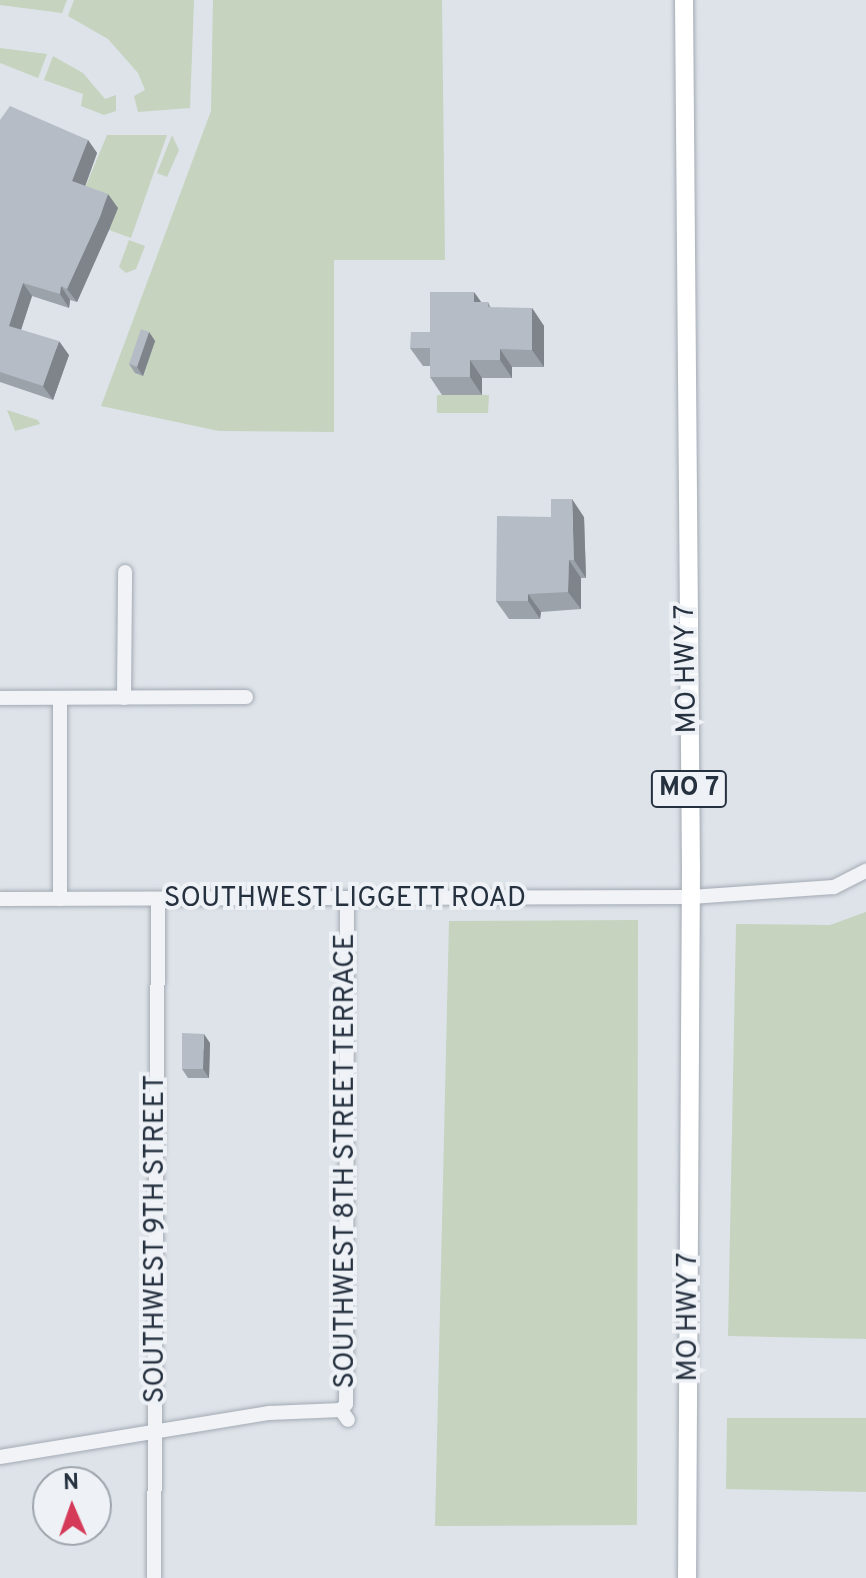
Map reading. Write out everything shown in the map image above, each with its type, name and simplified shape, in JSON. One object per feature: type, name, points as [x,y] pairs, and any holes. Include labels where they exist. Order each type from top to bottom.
[{"type":"main road","name":"MO HWY 7","points":[[684,0],[691,897],[687,1578]]},
{"type":"street","points":[[124,698],[125,572]]},
{"type":"street","points":[[0,698],[246,697]]},
{"type":"street","points":[[60,699],[60,899]]},
{"type":"street","name":"SOUTHWEST LIGGETT ROAD","points":[[0,899],[691,897],[834,887],[866,871]]},
{"type":"street","name":"SOUTHWEST 8TH STREET TERRACE","points":[[155,1430],[269,1413],[345,1415],[347,898]]},
{"type":"street","name":"SOUTHWEST 9TH STREET","points":[[154,1578],[158,899]]},
{"type":"street","points":[[0,1457],[155,1430]]},
{"type":"green space","points":[[0,0],[67,0],[62,13],[0,5]]},
{"type":"green space","points":[[74,0],[194,0],[190,108],[138,112],[134,96],[145,90],[138,73],[108,39],[68,16]]},
{"type":"green space","points":[[213,0],[442,0],[445,260],[334,260],[334,432],[219,431],[101,406],[211,111]]},
{"type":"green space","points":[[0,48],[47,54],[38,78],[0,63]]},
{"type":"green space","points":[[53,56],[83,73],[105,99],[116,95],[116,111],[104,115],[81,106],[83,94],[44,80]]},
{"type":"green space","points":[[107,135],[167,135],[131,238],[109,230],[117,208],[82,195]]},
{"type":"green space","points":[[172,135],[179,150],[167,177],[157,173]]},
{"type":"green space","points":[[129,240],[145,246],[136,269],[126,273],[119,267]]},
{"type":"green space","points":[[437,395],[489,395],[488,413],[437,413]]},
{"type":"green space","points":[[7,410],[38,420],[40,424],[15,431]]},
{"type":"green space","points":[[866,912],[866,1339],[728,1336],[736,924],[830,925]]},
{"type":"green space","points":[[638,920],[637,1525],[435,1526],[449,921]]},
{"type":"green space","points":[[727,1418],[866,1418],[866,1492],[726,1489]]},
{"type":"building","points":[[10,106],[88,140],[72,181],[108,194],[67,289],[61,286],[60,294],[23,283],[9,326],[59,341],[43,386],[0,372],[0,120]]},
{"type":"building","points":[[430,292],[474,292],[474,302],[488,302],[488,307],[532,308],[532,350],[500,349],[500,360],[470,360],[470,377],[430,377],[430,348],[410,348],[411,332],[430,332]]},
{"type":"building","points":[[141,329],[149,332],[137,367],[129,364]]},
{"type":"building","points":[[551,499],[572,499],[574,560],[569,560],[568,592],[528,594],[528,601],[496,601],[497,516],[551,517]]},
{"type":"building","points":[[182,1033],[204,1034],[203,1069],[182,1069]]}]
